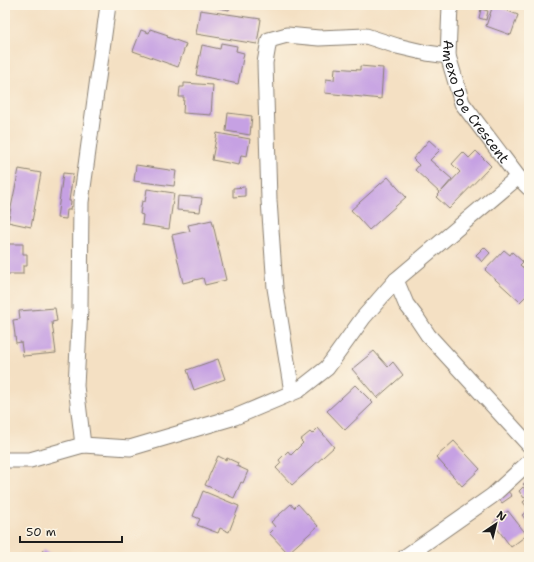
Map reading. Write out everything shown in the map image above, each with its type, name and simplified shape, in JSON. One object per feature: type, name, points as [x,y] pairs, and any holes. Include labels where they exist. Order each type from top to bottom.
[{"type":"street","points":[[83,445],[76,386],[80,308],[81,202],[108,5]]},
{"type":"street","name":"Amexo Doe Crescent","points":[[450,5],[448,56],[462,103],[518,177],[529,188]]},
{"type":"street","points":[[292,392],[275,288],[270,208],[265,63],[269,40],[287,35],[319,38],[366,36],[405,48],[448,56]]},
{"type":"street","points":[[5,460],[30,460],[83,445],[130,448],[235,417],[299,390],[327,368],[363,318],[396,280],[518,177]]},
{"type":"street","points":[[396,280],[406,304],[428,335],[529,445]]},
{"type":"street","points":[[405,557],[492,496],[529,462]]},
{"type":"building","points":[[216,5],[230,5],[229,10],[215,7]]},
{"type":"building","points":[[493,5],[518,15],[511,35],[486,26]]},
{"type":"building","points":[[481,9],[488,11],[486,20],[479,18]]},
{"type":"building","points":[[200,10],[261,19],[257,44],[196,34]]},
{"type":"building","points":[[150,29],[168,35],[167,37],[186,44],[178,67],[133,51],[141,30],[149,33]]},
{"type":"building","points":[[221,43],[237,46],[236,51],[244,53],[238,84],[196,75],[202,45],[220,49]]},
{"type":"building","points":[[360,66],[383,68],[381,99],[325,93],[326,79],[334,80],[335,68],[360,70]]},
{"type":"building","points":[[184,83],[213,85],[211,115],[183,113],[184,97],[179,97],[180,87],[184,87]]},
{"type":"building","points":[[228,113],[252,116],[250,135],[226,131]]},
{"type":"building","points":[[217,133],[250,139],[247,156],[241,155],[239,165],[212,160]]},
{"type":"building","points":[[429,140],[440,150],[430,160],[452,179],[441,192],[460,172],[452,164],[463,152],[469,158],[476,151],[491,166],[449,209],[436,197],[440,193],[415,170],[419,165],[413,159]]},
{"type":"building","points":[[136,165],[176,171],[174,186],[134,181]]},
{"type":"building","points":[[19,169],[41,173],[31,227],[8,222]]},
{"type":"building","points":[[63,173],[73,174],[69,201],[71,201],[70,210],[67,210],[66,219],[57,218]]},
{"type":"building","points":[[388,177],[406,197],[369,230],[351,210]]},
{"type":"building","points":[[245,187],[245,196],[233,197],[233,188]]},
{"type":"building","points":[[147,189],[174,193],[169,229],[142,225],[143,215],[140,214],[142,201],[145,202]]},
{"type":"building","points":[[178,196],[202,198],[200,212],[177,210]]},
{"type":"building","points":[[212,220],[226,280],[205,285],[203,278],[183,283],[172,235],[190,231],[188,225]]},
{"type":"building","points":[[5,244],[23,244],[23,254],[27,254],[27,266],[23,266],[23,274],[5,274]]},
{"type":"building","points":[[484,247],[490,253],[482,262],[476,255]]},
{"type":"building","points":[[504,250],[510,255],[512,252],[523,262],[520,265],[529,273],[529,293],[520,302],[485,270]]},
{"type":"building","points":[[55,308],[57,321],[52,322],[56,353],[23,356],[21,342],[16,343],[13,320],[20,319],[19,311]]},
{"type":"building","points":[[374,351],[388,367],[393,362],[403,375],[377,398],[352,369]]},
{"type":"building","points":[[218,359],[225,379],[194,390],[187,370]]},
{"type":"building","points":[[355,385],[373,403],[345,430],[327,411]]},
{"type":"building","points":[[318,428],[334,447],[292,485],[276,468],[281,463],[279,460],[288,451],[291,455],[303,443],[300,440],[310,432],[312,434]]},
{"type":"building","points":[[454,441],[480,469],[462,486],[436,457]]},
{"type":"building","points":[[218,456],[238,463],[237,466],[248,471],[234,498],[205,485]]},
{"type":"building","points":[[529,480],[529,491],[523,484]]},
{"type":"building","points":[[523,487],[529,494],[524,498],[519,491]]},
{"type":"building","points":[[506,489],[512,496],[502,503],[496,495]]},
{"type":"building","points":[[203,491],[239,506],[229,532],[220,528],[218,533],[197,525],[200,519],[193,516]]},
{"type":"building","points":[[529,497],[529,510],[523,502]]},
{"type":"building","points":[[291,504],[294,508],[298,504],[318,526],[288,553],[269,533],[275,527],[271,522]]},
{"type":"building","points":[[529,510],[529,524],[522,515]]},
{"type":"building","points":[[508,511],[527,535],[511,547],[493,523]]},
{"type":"building","points":[[43,550],[58,557],[40,557]]},
{"type":"building","points":[[64,552],[75,557],[62,557]]}]
